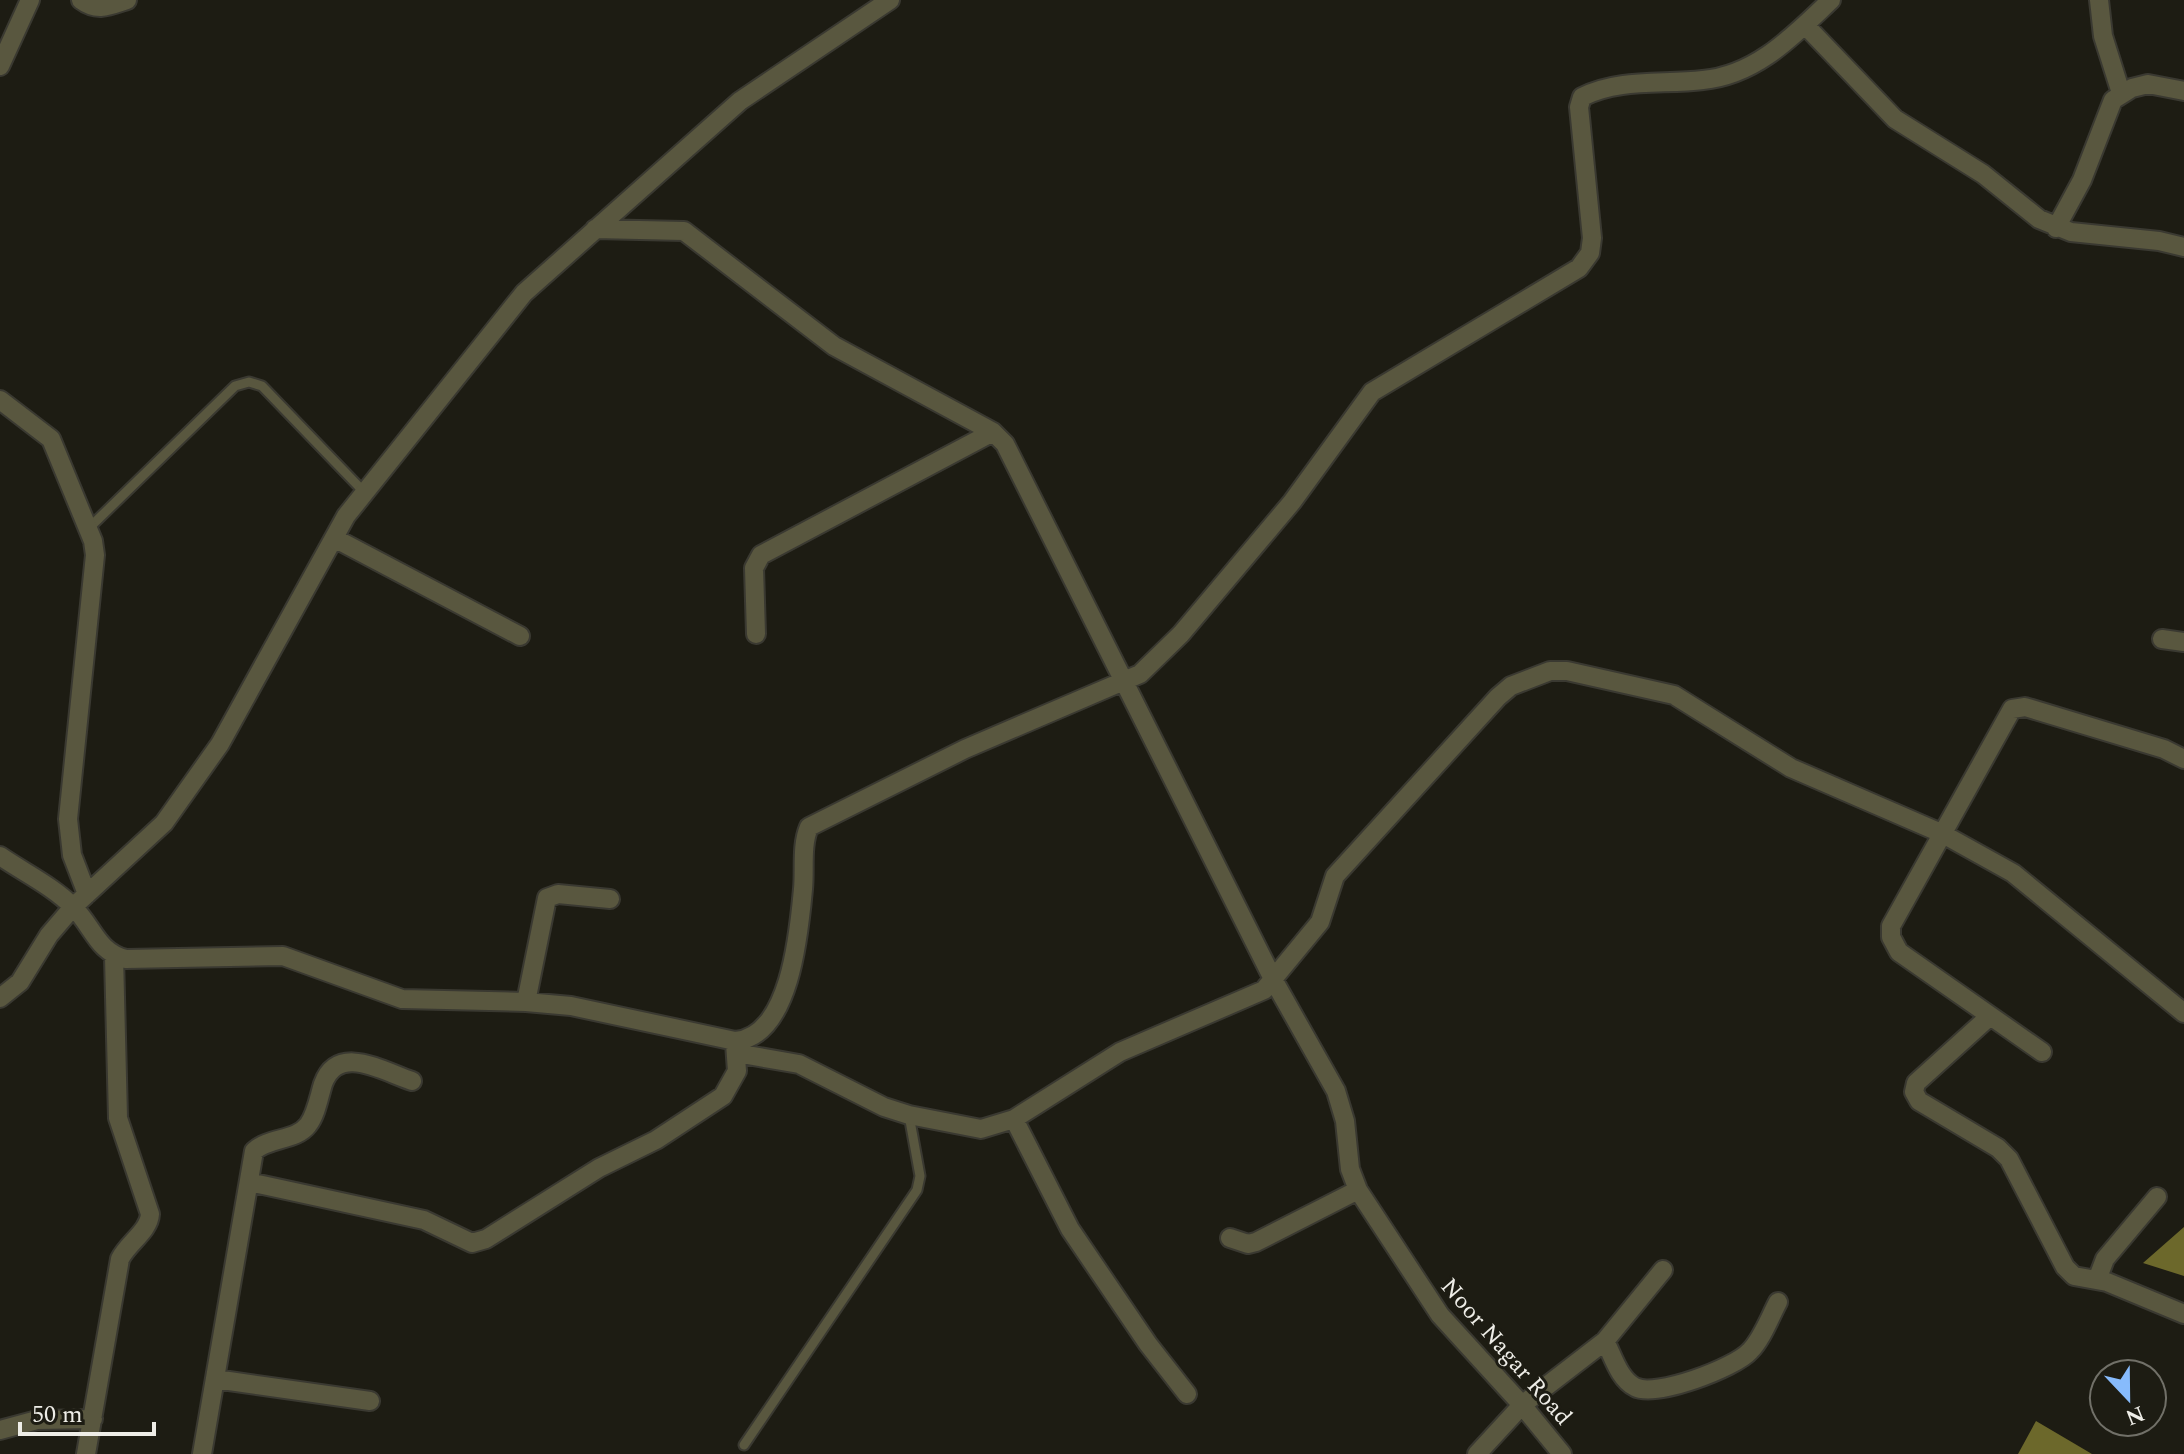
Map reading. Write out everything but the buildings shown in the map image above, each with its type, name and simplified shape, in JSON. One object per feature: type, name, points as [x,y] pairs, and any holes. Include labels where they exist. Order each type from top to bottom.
[{"type":"street","points":[[0,66],[30,0]]},
{"type":"street","points":[[81,0],[90,7],[102,8],[127,0]]},
{"type":"street","points":[[0,998],[20,982],[49,935],[80,901],[146,843],[202,770],[334,538],[365,493],[524,293],[740,101],[890,0]]},
{"type":"street","points":[[735,1047],[766,1029],[788,983],[809,827],[965,749],[1140,674],[1181,634],[1292,502],[1372,392],[1579,268],[1590,253],[1592,238],[1579,107],[1582,97],[1643,82],[1718,77],[1778,51],[1831,0]]},
{"type":"street","points":[[2099,0],[2103,36],[2121,93]]},
{"type":"street","points":[[1805,25],[1895,119],[1983,174],[2039,219],[2056,228],[2184,247]]},
{"type":"street","points":[[2056,228],[2082,180],[2113,100],[2121,93],[2148,84],[2184,91]]},
{"type":"street","points":[[595,229],[684,231],[834,346],[993,432]]},
{"type":"street","points":[[0,400],[51,439],[89,528],[95,555],[68,819],[80,901],[105,951],[114,956],[126,959],[283,956],[402,999],[571,1006],[799,1064],[884,1107],[981,1129],[1014,1119],[1120,1052],[1254,996],[1274,981],[1320,922],[1335,876],[1498,697],[1511,686],[1550,671],[1663,690],[1791,768],[1941,833],[2028,883],[2184,1013]]},
{"type":"street","points":[[756,634],[754,568],[761,555],[993,432]]},
{"type":"street","name":"Noor Nagar Road","points":[[993,432],[1005,444],[1274,981],[1336,1091],[1345,1121],[1350,1169],[1358,1190],[1440,1315],[1562,1454]]},
{"type":"street","points":[[334,538],[520,636]]},
{"type":"street","points":[[2162,639],[2184,642]]},
{"type":"street","points":[[2042,1052],[1899,952],[1891,937],[1891,926],[2012,709],[2025,707],[2164,749],[2184,759]]},
{"type":"street","points":[[0,856],[80,901]]},
{"type":"street","points":[[526,1002],[547,898],[558,894],[610,899]]},
{"type":"street","points":[[86,1454],[120,1259],[127,1246],[149,1224],[150,1214],[118,1118],[114,956]]},
{"type":"street","points":[[1990,1016],[1916,1083],[1914,1092],[1919,1101],[1998,1148],[2009,1159],[2065,1267],[2074,1276],[2097,1280],[2184,1314]]},
{"type":"street","points":[[249,1182],[424,1220],[472,1243],[486,1239],[599,1168],[656,1140],[723,1096],[737,1071],[735,1047]]},
{"type":"street","points":[[202,1454],[254,1151],[265,1141],[297,1134],[308,1125],[328,1071],[339,1063],[350,1060],[412,1081]]},
{"type":"street","points":[[1014,1119],[1070,1229],[1148,1344],[1187,1394]]},
{"type":"street","points":[[1230,1238],[1248,1244],[1256,1242],[1358,1190]]},
{"type":"street","points":[[2097,1280],[2105,1259],[2157,1197]]},
{"type":"street","points":[[1477,1454],[1522,1405],[1605,1341],[1663,1270]]},
{"type":"street","points":[[1605,1341],[1624,1379],[1636,1388],[1652,1391],[1668,1388],[1733,1363],[1751,1351],[1778,1302]]},
{"type":"street","points":[[215,1379],[370,1401]]},
{"type":"street","points":[[0,1430],[37,1420],[93,1419]]},
{"type":"lane","points":[[89,528],[235,386],[249,382],[262,386],[365,493]]},
{"type":"lane","points":[[744,1445],[917,1190],[920,1176],[909,1115]]},
{"type":"shaded area","points":[[2184,1227],[2184,1276],[2143,1263]]},
{"type":"shaded area","points":[[2036,1421],[2092,1454],[2018,1454]]}]
